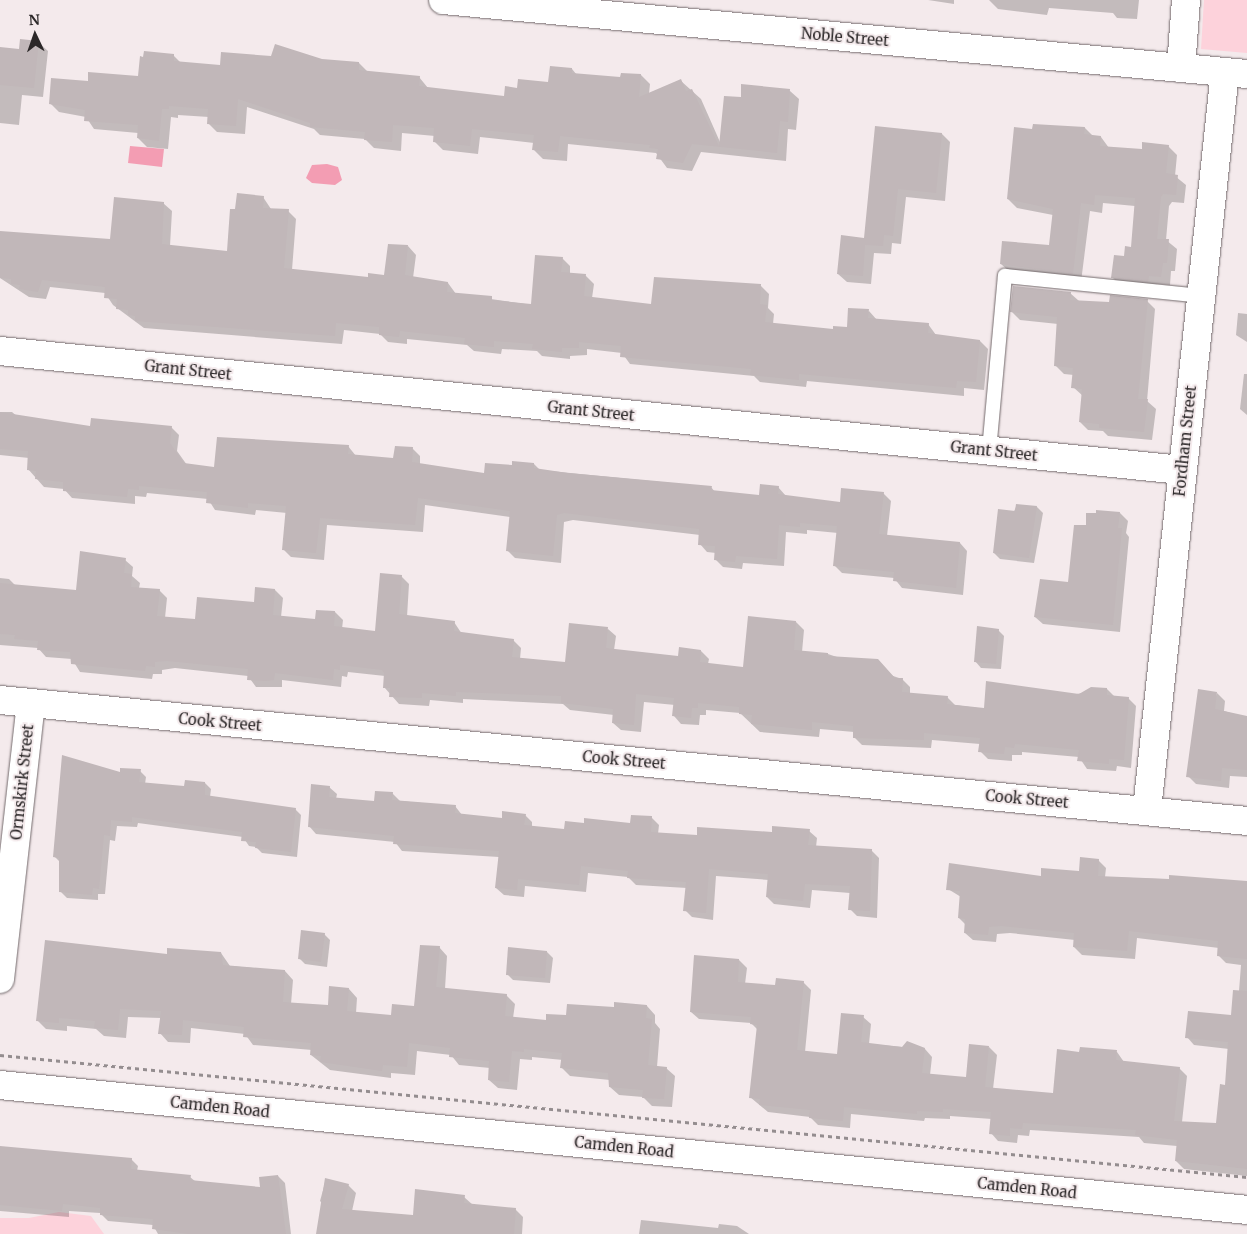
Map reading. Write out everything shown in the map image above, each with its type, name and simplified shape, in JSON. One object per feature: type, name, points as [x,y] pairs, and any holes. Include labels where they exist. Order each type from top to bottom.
[{"type":"street","name":"Noble Street","points":[[443,0],[1236,73]]},
{"type":"street","points":[[1181,68],[1186,0]]},
{"type":"street","name":"Fordham Street","points":[[1147,810],[1200,296],[1236,73]]},
{"type":"street","name":"Grant Street","points":[[0,351],[1182,470]]},
{"type":"street","name":"Cook Street","points":[[0,700],[1247,821]]},
{"type":"street","name":"Ormskirk Street","points":[[0,979],[31,704]]},
{"type":"street","name":"Camden Road","points":[[0,1085],[1247,1210]]},
{"type":"lane","points":[[989,451],[1005,276],[1200,296]]},
{"type":"path","points":[[0,1055],[1247,1176]]},
{"type":"shaded area","points":[[1204,0],[1247,0],[1247,53],[1201,49]]},
{"type":"shaded area","points":[[130,146],[164,149],[162,167],[128,163]]},
{"type":"shaded area","points":[[327,164],[338,167],[342,180],[335,185],[312,183],[306,178],[312,165]]},
{"type":"shaded area","points":[[59,1212],[91,1216],[104,1234],[0,1234],[0,1218],[29,1218]]},
{"type":"building","points":[[20,39],[39,41],[34,88],[0,85],[0,47],[19,49]]},
{"type":"building","points":[[275,44],[322,59],[359,62],[359,70],[420,76],[419,86],[504,96],[505,86],[517,88],[518,79],[548,82],[550,66],[572,68],[572,73],[620,77],[621,73],[641,74],[639,97],[681,79],[686,91],[692,89],[719,146],[724,96],[741,97],[741,84],[790,89],[788,122],[780,121],[777,153],[692,144],[683,163],[656,159],[658,149],[649,148],[650,145],[560,136],[558,152],[532,150],[534,135],[472,129],[470,146],[433,142],[434,128],[393,125],[392,142],[364,140],[365,132],[310,127],[310,123],[238,99],[236,126],[207,124],[208,109],[169,106],[169,109],[162,109],[159,141],[137,138],[138,125],[84,121],[85,110],[49,104],[51,78],[88,81],[88,72],[138,76],[140,56],[143,57],[144,51],[174,54],[174,61],[220,65],[221,52],[271,56]]},
{"type":"building","points":[[1033,124],[1085,127],[1084,134],[1101,136],[1100,146],[1142,149],[1142,142],[1169,145],[1166,173],[1178,175],[1176,195],[1163,194],[1161,197],[1157,239],[1169,239],[1167,263],[1163,263],[1161,277],[1149,276],[1148,282],[1111,278],[1114,255],[1124,256],[1125,246],[1131,247],[1135,198],[1095,195],[1094,205],[1081,203],[1073,274],[1000,264],[1002,241],[1049,245],[1053,209],[1007,199],[1014,127],[1032,129]]},
{"type":"building","points":[[875,126],[942,133],[936,193],[898,189],[893,236],[884,235],[883,246],[865,245],[863,276],[837,274],[841,235],[864,238]]},
{"type":"building","points":[[237,193],[264,196],[263,208],[289,209],[284,268],[368,277],[368,273],[384,275],[388,244],[408,245],[405,275],[448,282],[447,292],[492,296],[492,300],[531,304],[535,255],[563,257],[561,272],[586,274],[584,296],[651,304],[654,277],[761,284],[760,304],[767,305],[765,322],[833,329],[833,326],[847,327],[848,308],[869,309],[868,318],[929,323],[928,333],[980,340],[976,382],[957,381],[956,388],[799,374],[799,380],[750,375],[751,369],[620,357],[621,346],[579,342],[579,348],[562,348],[562,352],[532,349],[533,344],[494,341],[494,347],[464,344],[465,338],[400,331],[399,337],[379,335],[379,327],[336,323],[335,336],[135,321],[135,316],[128,315],[128,310],[116,309],[117,299],[104,298],[105,287],[42,280],[38,292],[19,289],[20,285],[11,284],[11,279],[0,278],[0,231],[110,239],[114,197],[164,202],[162,244],[227,251],[230,209],[235,209]]},
{"type":"building","points":[[1013,286],[1071,292],[1070,300],[1109,302],[1110,295],[1148,299],[1138,399],[1148,399],[1144,432],[1099,428],[1099,424],[1079,422],[1082,389],[1071,388],[1073,368],[1054,366],[1057,317],[1010,312]]},
{"type":"building","points":[[0,412],[90,426],[91,418],[172,426],[170,443],[184,463],[214,467],[217,437],[349,445],[348,454],[393,458],[395,446],[413,447],[412,462],[484,473],[485,463],[512,465],[512,461],[534,463],[534,468],[568,473],[712,486],[711,490],[759,495],[760,484],[779,486],[778,494],[840,502],[841,488],[884,492],[879,534],[960,542],[956,588],[893,581],[894,572],[833,566],[837,526],[800,523],[800,527],[779,525],[777,559],[736,556],[735,562],[714,560],[715,546],[698,545],[699,529],[564,513],[557,515],[553,556],[506,551],[510,511],[418,498],[415,525],[320,518],[316,553],[282,550],[286,506],[248,503],[248,508],[206,503],[207,492],[139,486],[139,490],[128,489],[127,497],[63,491],[63,482],[35,479],[36,471],[27,470],[28,451],[0,449]]},
{"type":"building","points":[[1016,504],[1037,506],[1029,558],[993,553],[998,509],[1015,511]]},
{"type":"building","points":[[1096,510],[1120,512],[1118,528],[1122,528],[1113,625],[1034,617],[1040,579],[1068,582],[1074,525],[1086,525],[1086,513],[1096,513]]},
{"type":"building","points":[[80,551],[126,558],[124,573],[132,574],[131,587],[160,589],[157,616],[195,619],[197,597],[254,602],[255,587],[275,589],[273,615],[315,619],[316,610],[335,611],[334,626],[375,631],[380,573],[402,575],[399,614],[455,621],[454,631],[514,639],[512,657],[565,662],[569,623],[608,627],[606,648],[678,656],[679,647],[701,650],[700,662],[743,667],[748,616],[796,621],[794,650],[828,653],[828,656],[878,659],[895,678],[903,678],[902,692],[948,696],[947,704],[984,708],[986,681],[1079,694],[1091,687],[1107,688],[1107,695],[1129,697],[1124,760],[1109,759],[1109,764],[1077,761],[1079,750],[1015,744],[1014,748],[1005,747],[1004,754],[978,752],[980,738],[924,733],[924,740],[853,738],[853,726],[812,722],[812,730],[751,724],[752,715],[739,714],[739,707],[698,703],[698,708],[692,708],[691,718],[672,716],[674,698],[636,694],[634,725],[612,723],[613,709],[561,703],[561,696],[456,692],[456,696],[422,693],[422,698],[389,697],[390,688],[383,688],[384,673],[382,670],[340,665],[340,670],[334,669],[333,680],[275,673],[274,680],[266,681],[247,680],[248,669],[167,661],[155,662],[155,667],[146,666],[145,671],[71,664],[70,652],[37,650],[38,641],[14,639],[15,635],[0,634],[0,583],[76,590]]},
{"type":"building","points":[[977,626],[999,629],[996,664],[974,662]]},
{"type":"building","points":[[1198,689],[1217,692],[1215,709],[1247,716],[1247,770],[1222,768],[1221,781],[1186,777]]},
{"type":"building","points":[[62,755],[120,772],[120,768],[141,769],[139,782],[184,786],[185,780],[205,782],[205,795],[296,808],[291,852],[255,848],[256,842],[241,841],[242,832],[132,817],[132,822],[111,820],[110,836],[104,835],[99,889],[93,888],[92,895],[59,892],[59,858],[53,857]]},
{"type":"building","points":[[311,784],[330,786],[329,797],[374,801],[375,791],[393,792],[392,800],[456,805],[455,813],[502,818],[502,811],[526,814],[524,825],[564,829],[565,821],[584,823],[584,818],[630,823],[631,815],[652,816],[651,832],[697,835],[697,827],[772,832],[772,826],[810,829],[808,845],[872,849],[870,911],[848,910],[850,886],[805,884],[803,901],[766,897],[768,874],[709,869],[706,913],[683,911],[686,882],[627,878],[628,871],[581,866],[579,885],[518,879],[517,890],[495,888],[499,851],[393,844],[394,836],[308,827]]},
{"type":"building","points":[[1080,857],[1099,859],[1098,876],[1169,879],[1169,875],[1247,881],[1247,959],[1217,956],[1218,941],[1129,931],[1127,951],[1073,947],[1074,933],[1001,926],[989,927],[988,935],[964,933],[965,919],[958,918],[960,891],[946,890],[949,863],[1041,876],[1041,868],[1079,871]]},
{"type":"building","points":[[301,930],[325,933],[321,962],[298,959]]},
{"type":"building","points":[[45,940],[167,954],[167,948],[221,952],[223,965],[285,970],[283,1002],[328,1005],[329,986],[349,988],[347,1011],[391,1015],[392,1004],[414,1006],[420,945],[440,946],[436,987],[507,994],[505,1016],[546,1020],[546,1014],[566,1015],[567,1004],[614,1007],[614,1002],[647,1005],[646,1018],[652,1019],[648,1065],[667,1067],[664,1099],[642,1098],[643,1090],[609,1087],[608,1073],[560,1068],[562,1053],[524,1049],[524,1052],[512,1051],[509,1082],[488,1080],[489,1061],[449,1057],[450,1048],[409,1043],[407,1067],[383,1065],[382,1071],[320,1062],[321,1056],[310,1055],[311,1043],[243,1037],[244,1027],[183,1020],[182,1035],[158,1034],[161,1011],[120,1009],[118,1030],[94,1028],[95,1021],[59,1018],[59,1023],[36,1021]]},
{"type":"building","points":[[508,947],[547,951],[545,978],[506,975]]},
{"type":"building","points":[[694,955],[739,959],[738,982],[775,985],[776,978],[804,981],[797,1050],[837,1054],[841,1013],[864,1015],[861,1042],[902,1047],[907,1041],[925,1048],[922,1073],[966,1077],[969,1044],[989,1046],[985,1087],[1053,1093],[1057,1049],[1079,1052],[1080,1047],[1117,1050],[1116,1060],[1180,1067],[1174,1121],[1216,1123],[1220,1084],[1225,1085],[1228,1042],[1185,1038],[1188,1011],[1231,1015],[1233,990],[1247,991],[1247,1169],[1175,1161],[1177,1140],[1135,1135],[1136,1130],[1023,1123],[1022,1129],[1010,1128],[1010,1136],[989,1134],[991,1112],[943,1109],[943,1112],[917,1111],[917,1114],[844,1107],[843,1121],[809,1118],[810,1110],[759,1105],[760,1099],[749,1098],[757,1025],[750,1024],[751,1017],[690,1012]]},
{"type":"building","points":[[0,1146],[132,1158],[131,1169],[191,1175],[190,1180],[260,1187],[259,1177],[278,1175],[286,1234],[189,1234],[152,1229],[153,1219],[100,1215],[100,1208],[63,1204],[62,1211],[0,1205]]},
{"type":"building","points":[[325,1178],[349,1184],[342,1209],[413,1215],[415,1189],[465,1195],[464,1203],[516,1208],[514,1234],[316,1234]]}]
